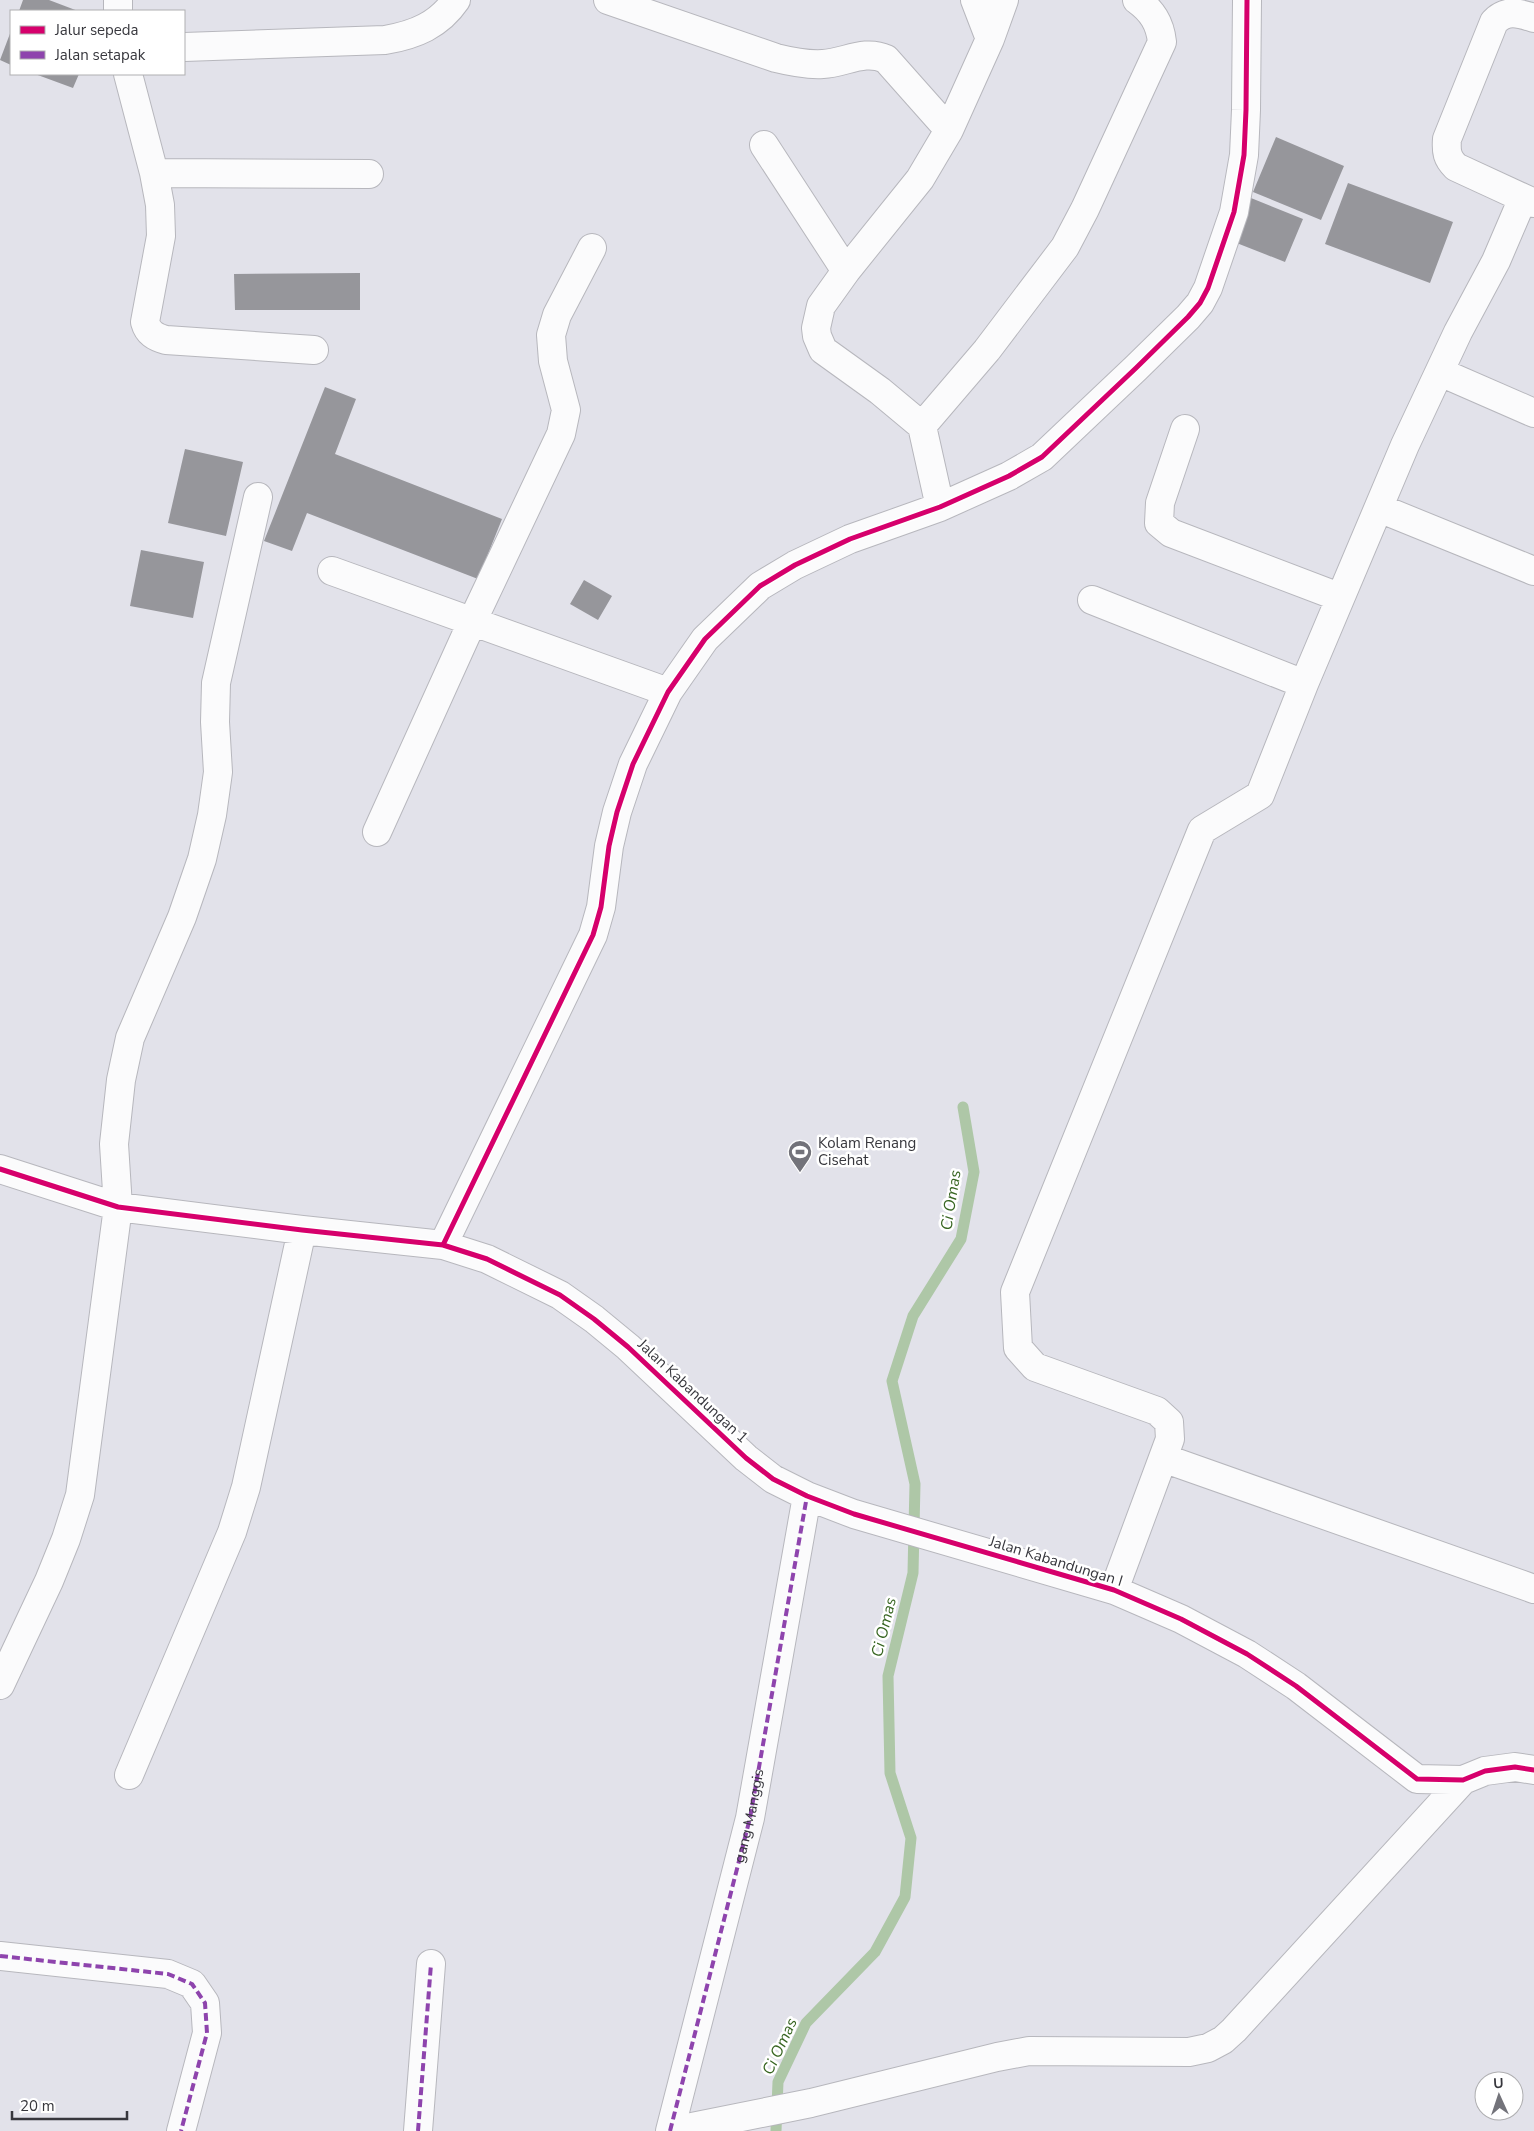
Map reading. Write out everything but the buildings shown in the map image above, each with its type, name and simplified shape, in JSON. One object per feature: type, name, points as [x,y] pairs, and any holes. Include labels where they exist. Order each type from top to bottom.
[{"type":"street","points":[[185,47],[385,40],[406,36],[425,29],[442,17],[456,0]]},
{"type":"street","points":[[608,0],[699,30],[760,53],[803,64],[825,64],[864,55],[876,55],[886,58],[949,130]]},
{"type":"street","points":[[974,0],[990,39]]},
{"type":"street","points":[[940,507],[922,426],[880,391],[822,350],[817,336],[817,321],[822,306],[846,271],[920,179],[949,130],[990,39],[1004,0]]},
{"type":"street","points":[[922,426],[987,350],[1065,247],[1085,209],[1162,42],[1160,29],[1153,15],[1137,0]]},
{"type":"street","points":[[443,1245],[593,935],[601,907],[609,846],[617,812],[633,764],[668,692],[705,639],[760,586],[795,565],[850,539],[940,507],[1009,476],[1042,457],[1188,317],[1208,288],[1234,212],[1244,155],[1247,0]]},
{"type":"street","points":[[1114,1590],[1170,1439],[1169,1422],[1157,1411],[1035,1367],[1018,1348],[1015,1292],[1202,830],[1260,795],[1339,597],[1405,445],[1458,332],[1528,201],[1456,167],[1448,159],[1446,139],[1494,22],[1500,16],[1510,12],[1521,13],[1534,18]]},
{"type":"street","points":[[128,75],[154,173],[160,205],[160,236],[145,322],[147,328],[158,338],[166,340],[314,350]]},
{"type":"street","points":[[764,145],[846,271]]},
{"type":"street","points":[[154,173],[369,174]]},
{"type":"street","points":[[377,832],[472,622],[561,434],[566,410],[553,361],[551,335],[557,315],[592,248]]},
{"type":"street","points":[[1440,372],[1534,413]]},
{"type":"street","points":[[1185,429],[1160,504],[1159,523],[1171,534],[1339,597]]},
{"type":"street","points":[[0,1684],[50,1582],[80,1494],[118,1207],[114,1144],[121,1080],[130,1038],[182,916],[202,859],[212,815],[218,772],[215,722],[216,683],[258,496]]},
{"type":"street","points":[[1379,508],[1534,571]]},
{"type":"street","points":[[332,571],[668,692]]},
{"type":"street","points":[[1092,600],[1304,684]]},
{"type":"street","name":"Jalan Kabandungan 1","points":[[0,1169],[118,1207],[443,1245],[487,1258],[560,1295],[594,1319],[628,1347],[746,1458],[773,1479],[807,1496],[854,1514],[934,1537]]},
{"type":"street","points":[[129,1775],[232,1532],[246,1487],[302,1230]]},
{"type":"street","points":[[1163,1458],[1534,1589]]},
{"type":"street","name":"gang Manggis","points":[[671,2131],[750,1818],[807,1496]]},
{"type":"street","name":"Jalan Kabandungan I","points":[[934,1537],[1114,1590],[1181,1619],[1247,1654],[1296,1686],[1416,1779],[1463,1780]]},
{"type":"street","points":[[671,2131],[811,2103],[1029,2050],[1172,2053],[1208,2048],[1223,2040],[1234,2030],[1463,1780],[1485,1771],[1515,1767],[1534,1770]]},
{"type":"street","points":[[0,1956],[168,1974],[192,1984],[205,2003],[207,2033],[181,2131]]},
{"type":"street","points":[[418,2131],[431,1964]]},
{"type":"waterway","name":"Ci Omas","points":[[776,2131],[778,2082],[806,2023],[875,1952],[905,1897],[911,1838],[890,1773],[888,1676],[913,1573],[915,1484],[892,1381],[913,1316],[961,1239],[974,1172],[963,1107]]},
{"type":"marked path","points":[[670,2131],[750,1818],[807,1496]]},
{"type":"marked path","points":[[0,1956],[168,1974],[192,1984],[205,2003],[207,2033],[181,2131]]},
{"type":"marked path","points":[[418,2131],[431,1964]]},
{"type":"cycle path","points":[[443,1245],[593,935],[601,907],[609,846],[617,812],[633,764],[668,692],[705,639],[760,586],[795,565],[850,539],[940,507],[1009,476],[1042,457],[1136,368],[1200,303],[1208,288],[1234,212],[1244,155],[1247,0]]},
{"type":"cycle path","points":[[0,1169],[118,1207],[443,1245],[487,1259],[560,1295],[594,1319],[628,1347],[746,1458],[773,1479],[807,1496],[854,1514],[1114,1590],[1181,1619],[1247,1654],[1296,1686],[1417,1779],[1463,1780],[1485,1771],[1515,1767],[1534,1770]]},
{"type":"place","name":"Kolam Renang Cisehat","points":[[800,1173]]}]
